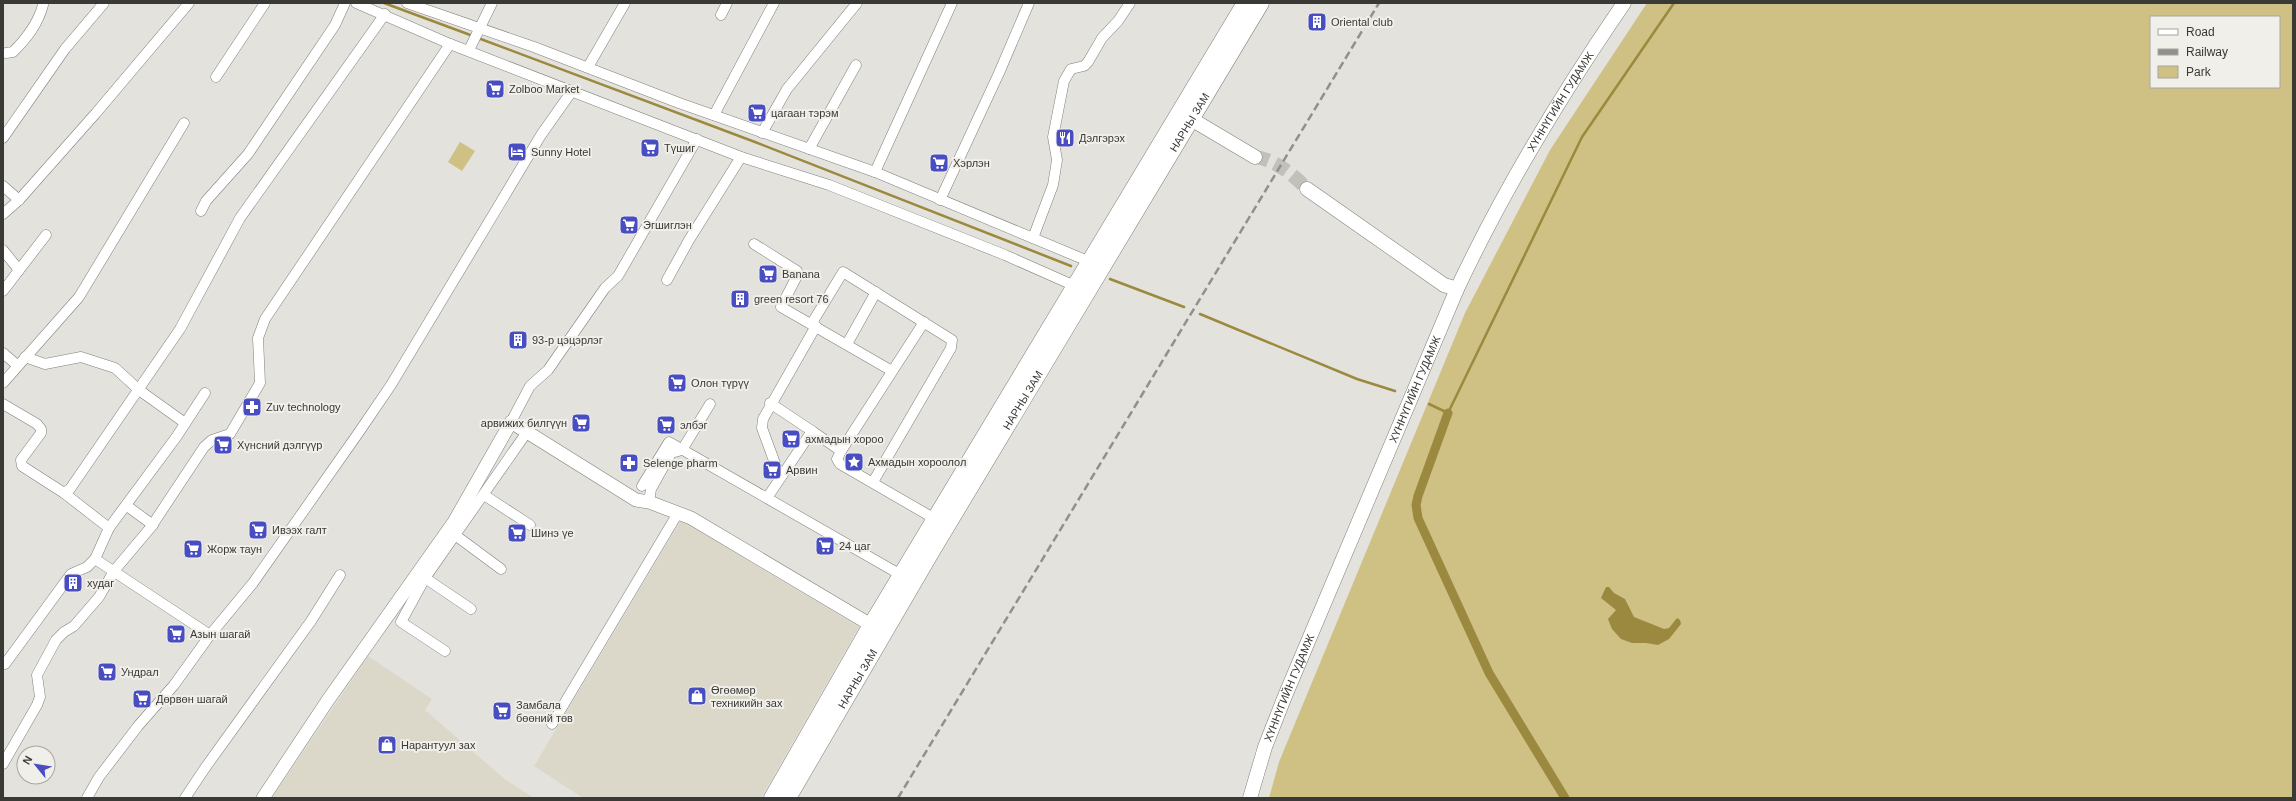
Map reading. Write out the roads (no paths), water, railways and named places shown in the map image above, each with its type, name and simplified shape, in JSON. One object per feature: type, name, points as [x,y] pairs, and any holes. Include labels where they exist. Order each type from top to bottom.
[{"type":"main road","name":"НАРНЫ ЗАМ","points":[[788,798],[1096,264],[1185,115],[1245,3]]},
{"type":"main road","name":"НАРНЫ ЗАМ","points":[[1185,115],[1261,3]]},
{"type":"main road","name":"ХҮННҮГИЙН ГУДАМЖ","points":[[1250,798],[1265,747],[1285,696],[1457,289],[1488,225],[1516,173],[1580,69],[1624,3]]},
{"type":"main road","points":[[1185,115],[1255,157]]},
{"type":"main road","points":[[1307,188],[1444,285],[1457,289]]},
{"type":"main road","name":"НАРНЫ ЗАМ","points":[[772,798],[901,574],[1074,286],[1096,264]]},
{"type":"street","points":[[3,138],[65,49],[104,3]]},
{"type":"street","points":[[3,214],[19,200],[96,113],[189,3]]},
{"type":"street","points":[[216,77],[265,3]]},
{"type":"street","points":[[202,211],[211,194],[248,154],[335,25],[345,3]]},
{"type":"street","points":[[356,3],[385,14],[450,44],[471,46],[572,91],[741,156],[829,185],[1004,255],[1074,286]]},
{"type":"street","points":[[407,3],[588,67],[762,133],[875,172],[1096,264]]},
{"type":"street","points":[[471,46],[492,3]]},
{"type":"street","points":[[588,67],[625,3]]},
{"type":"street","points":[[721,15],[727,3]]},
{"type":"street","points":[[714,115],[774,3]]},
{"type":"street","points":[[762,133],[787,89],[856,3]]},
{"type":"street","points":[[875,172],[952,3]]},
{"type":"street","points":[[940,200],[999,73],[1029,3]]},
{"type":"street","points":[[1033,238],[1053,184],[1057,160],[1053,137],[1064,81],[1071,69],[1084,66],[1088,62],[1102,38],[1118,22],[1130,3]]},
{"type":"street","points":[[5,54],[13,52],[20,45],[39,20],[43,5]]},
{"type":"street","points":[[64,493],[70,489],[140,390],[180,328],[240,218],[385,14]]},
{"type":"street","points":[[3,764],[40,696],[37,675],[56,640],[64,632],[74,626],[99,597],[114,571],[153,525],[204,447],[212,440],[230,434],[260,383],[258,338],[265,320],[450,44]]},
{"type":"street","points":[[809,149],[856,65]]},
{"type":"street","points":[[87,798],[99,777],[174,685],[210,634],[253,583],[391,385],[541,135],[572,91]]},
{"type":"street","points":[[3,383],[17,365],[79,297],[184,124]]},
{"type":"street","points":[[263,798],[328,700],[454,522],[488,466],[530,386],[548,370],[580,327],[605,288],[618,276],[697,139]]},
{"type":"street","points":[[667,280],[689,240],[741,156]]},
{"type":"street","points":[[3,186],[19,200]]},
{"type":"street","points":[[3,291],[46,236]]},
{"type":"street","points":[[754,244],[797,271],[798,274],[782,307],[814,324],[892,371]]},
{"type":"street","points":[[3,250],[19,270]]},
{"type":"street","points":[[780,477],[762,428],[763,419],[770,403],[843,272],[952,340],[951,348],[873,482]]},
{"type":"street","points":[[847,344],[876,292]]},
{"type":"street","points":[[924,322],[837,459],[840,464],[935,519]]},
{"type":"street","points":[[3,353],[17,365]]},
{"type":"street","points":[[25,357],[45,364],[81,357],[115,368],[140,390],[186,423]]},
{"type":"street","points":[[5,664],[71,574],[87,567],[95,559],[108,528],[126,506],[186,423],[205,393]]},
{"type":"street","points":[[770,403],[841,451]]},
{"type":"street","points":[[3,404],[37,424],[41,429],[41,433],[21,460],[22,466],[64,493],[108,528]]},
{"type":"street","points":[[648,502],[651,489],[671,453],[682,450],[710,404]]},
{"type":"street","points":[[511,422],[636,500],[648,502],[691,518],[871,625]]},
{"type":"street","points":[[767,498],[812,431]]},
{"type":"street","points":[[445,651],[401,622],[425,578],[527,432]]},
{"type":"street","points":[[642,486],[669,442],[901,574]]},
{"type":"street","points":[[484,495],[530,525]]},
{"type":"street","points":[[126,506],[153,525]]},
{"type":"street","points":[[552,724],[678,513]]},
{"type":"street","points":[[455,535],[501,569]]},
{"type":"street","points":[[95,559],[210,634]]},
{"type":"street","points":[[185,798],[204,768],[311,621],[340,575]]},
{"type":"street","points":[[425,578],[471,609]]},
{"type":"waterway","points":[[384,3],[473,36]]},
{"type":"waterway","points":[[1429,404],[1448,413],[1582,137],[1674,3]]},
{"type":"waterway","points":[[478,38],[755,142],[1071,266]]},
{"type":"waterway","points":[[1110,279],[1184,307]]},
{"type":"waterway","points":[[1200,314],[1357,379],[1395,391]]},
{"type":"waterway","points":[[1448,413],[1418,496],[1416,505],[1418,518],[1489,673],[1565,798]]},
{"type":"tunnel","points":[[1255,157],[1262,158],[1283,168],[1307,189]]},
{"type":"railway","points":[[898,798],[1379,3]]},
{"type":"place","name":"Oriental club","points":[[1317,22]]},
{"type":"place","name":"Zolboo Market","points":[[495,89]]},
{"type":"place","name":"цагаан тэрэм","points":[[757,113]]},
{"type":"place","name":"Дэлгэрэх","points":[[1065,138]]},
{"type":"place","name":"Түшиг","points":[[650,148]]},
{"type":"place","name":"Sunny Hotel","points":[[517,152]]},
{"type":"place","name":"Хэрлэн","points":[[939,163]]},
{"type":"place","name":"Эгшиглэн","points":[[629,225]]},
{"type":"place","name":"Banana","points":[[768,274]]},
{"type":"place","name":"green resort 76","points":[[740,299]]},
{"type":"place","name":"93-р цэцэрлэг","points":[[518,340]]},
{"type":"place","name":"Олон түрүү","points":[[677,383]]},
{"type":"place","name":"Zuv technology","points":[[252,407]]},
{"type":"place","name":"арвижих билгүүн","points":[[581,423]]},
{"type":"place","name":"элбэг","points":[[666,425]]},
{"type":"place","name":"ахмадын хороо","points":[[791,439]]},
{"type":"place","name":"Хүнсний дэлгүүр","points":[[223,445]]},
{"type":"place","name":"Ахмадын хороолол","points":[[854,462]]},
{"type":"place","name":"Selenge pharm","points":[[629,463]]},
{"type":"place","name":"Арвин","points":[[772,470]]},
{"type":"place","name":"Ивээх галт","points":[[258,530]]},
{"type":"place","name":"Шинэ үе","points":[[517,533]]},
{"type":"place","name":"24 цаг","points":[[825,546]]},
{"type":"place","name":"Жорж таун","points":[[193,549]]},
{"type":"place","name":"худаг","points":[[73,583]]},
{"type":"place","name":"Азын шагай","points":[[176,634]]},
{"type":"place","name":"Ундрал","points":[[107,672]]},
{"type":"place","name":"Өгөөмөр техникийн зах","points":[[697,696]]},
{"type":"place","name":"Дөрвөн шагай","points":[[142,699]]},
{"type":"place","name":"Замбала бөөний төв","points":[[502,711]]},
{"type":"place","name":"Нарантуул зах","points":[[387,745]]}]
